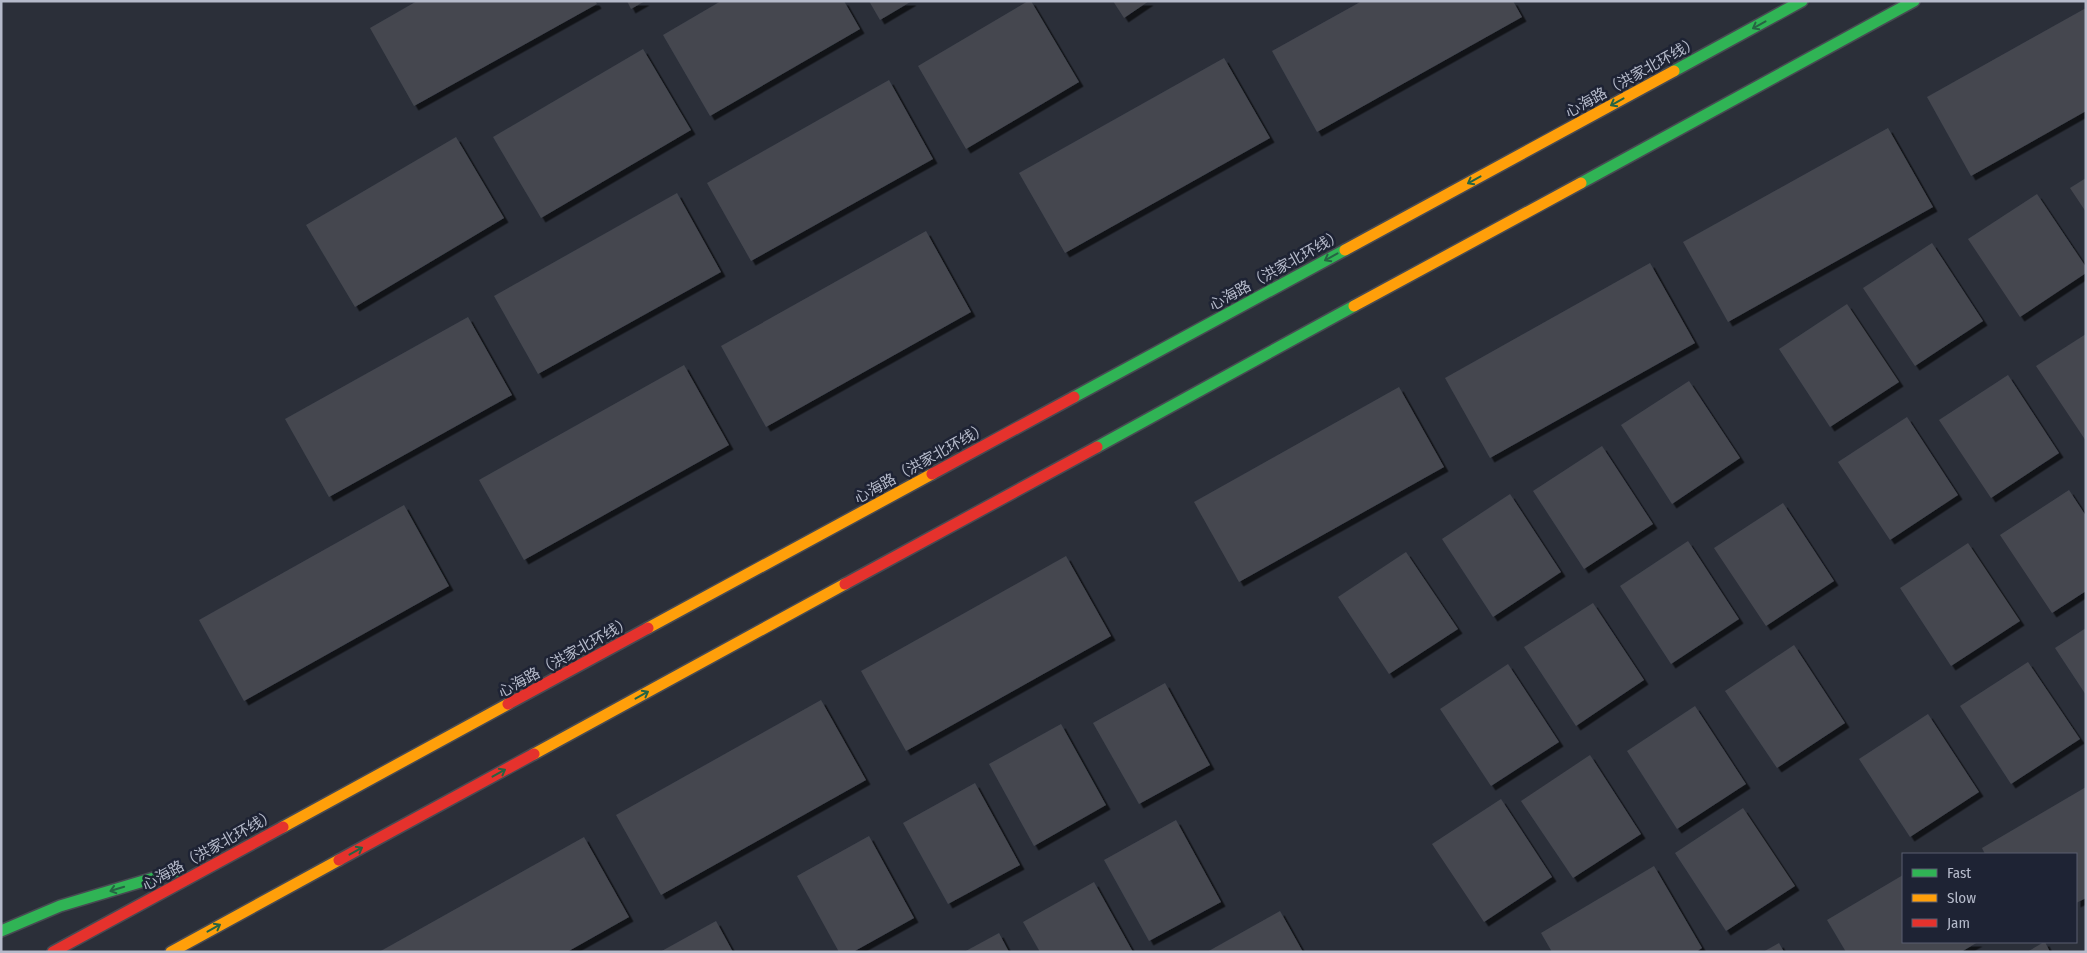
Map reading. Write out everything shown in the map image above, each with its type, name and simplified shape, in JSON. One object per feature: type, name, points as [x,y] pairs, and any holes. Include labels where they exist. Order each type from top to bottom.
[{"type":"main road","name":"心海路（洪家北环线）","points":[[53,952],[1802,1]]},
{"type":"main road","points":[[171,952],[1914,1]]},
{"type":"main road","points":[[1,931],[60,906],[231,855]]},
{"type":"building","points":[[417,1],[595,1],[597,4],[414,106],[370,28]]},
{"type":"building","points":[[627,1],[645,1],[631,9]]},
{"type":"building","points":[[721,1],[844,1],[860,29],[710,116],[663,35]]},
{"type":"building","points":[[869,1],[912,1],[880,20]]},
{"type":"building","points":[[1031,1],[1079,82],[966,149],[918,66]]},
{"type":"building","points":[[1113,1],[1149,1],[1124,18]]},
{"type":"building","points":[[1362,1],[1513,1],[1522,17],[1317,132],[1272,51]]},
{"type":"building","points":[[2086,8],[2086,111],[1971,176],[1927,97]]},
{"type":"building","points":[[643,49],[691,130],[541,218],[493,137]]},
{"type":"building","points":[[1224,58],[1270,138],[1065,253],[1019,173]]},
{"type":"building","points":[[889,80],[933,159],[751,261],[707,183]]},
{"type":"building","points":[[1888,128],[1933,207],[1728,322],[1683,242]]},
{"type":"building","points":[[456,137],[504,218],[355,307],[306,225]]},
{"type":"building","points":[[2086,178],[2086,212],[2070,188]]},
{"type":"building","points":[[677,193],[721,272],[538,374],[494,296]]},
{"type":"building","points":[[2037,194],[2086,267],[2086,273],[2020,317],[1968,239]]},
{"type":"building","points":[[926,231],[971,312],[766,427],[721,346]]},
{"type":"building","points":[[1932,243],[1983,321],[1915,366],[1863,288]]},
{"type":"building","points":[[1650,263],[1695,343],[1490,458],[1445,378]]},
{"type":"building","points":[[1847,304],[1899,382],[1830,427],[1779,349]]},
{"type":"building","points":[[468,317],[512,395],[329,497],[285,419]]},
{"type":"building","points":[[2086,334],[2086,441],[2036,366]]},
{"type":"building","points":[[684,365],[729,445],[524,560],[479,480]]},
{"type":"building","points":[[2008,375],[2059,453],[1991,498],[1939,420]]},
{"type":"building","points":[[1689,381],[1740,458],[1672,504],[1621,425]]},
{"type":"building","points":[[1399,387],[1444,467],[1239,582],[1194,502]]},
{"type":"building","points":[[1907,417],[1958,495],[1890,540],[1838,462]]},
{"type":"building","points":[[1602,446],[1653,524],[1584,569],[1533,491]]},
{"type":"building","points":[[2069,490],[2086,516],[2086,591],[2052,613],[2000,535]]},
{"type":"building","points":[[1510,494],[1561,572],[1493,617],[1442,539]]},
{"type":"building","points":[[1783,503],[1834,581],[1766,626],[1714,548]]},
{"type":"building","points":[[404,505],[449,586],[244,701],[199,620]]},
{"type":"building","points":[[1688,541],[1739,619],[1671,664],[1620,586]]},
{"type":"building","points":[[1968,543],[2020,621],[1951,666],[1900,588]]},
{"type":"building","points":[[1406,552],[1458,629],[1389,674],[1338,597]]},
{"type":"building","points":[[1066,556],[1111,636],[906,751],[861,671]]},
{"type":"building","points":[[1593,603],[1644,680],[1576,726],[1524,647]]},
{"type":"building","points":[[2086,628],[2086,695],[2055,648]]},
{"type":"building","points":[[1794,645],[1845,723],[1777,768],[1725,691]]},
{"type":"building","points":[[2028,662],[2080,739],[2011,784],[1960,706]]},
{"type":"building","points":[[1508,664],[1559,742],[1491,786],[1440,709]]},
{"type":"building","points":[[1165,683],[1210,765],[1139,804],[1093,723]]},
{"type":"building","points":[[821,700],[866,780],[661,895],[616,815]]},
{"type":"building","points":[[1695,706],[1746,784],[1677,829],[1627,751]]},
{"type":"building","points":[[1928,714],[1979,792],[1910,837],[1859,759]]},
{"type":"building","points":[[1061,724],[1106,805],[1034,846],[989,764]]},
{"type":"building","points":[[1590,755],[1641,834],[1573,878],[1521,801]]},
{"type":"building","points":[[975,783],[1020,865],[948,904],[903,823]]},
{"type":"building","points":[[2086,787],[2086,898],[2077,902],[2077,853],[1984,853],[1982,848]]},
{"type":"building","points":[[1501,799],[1552,877],[1484,922],[1432,844]]},
{"type":"building","points":[[1743,808],[1795,886],[1726,931],[1675,853]]},
{"type":"building","points":[[1176,820],[1221,902],[1149,941],[1104,860]]},
{"type":"building","points":[[869,836],[914,918],[853,952],[839,952],[797,876]]},
{"type":"building","points":[[584,837],[629,917],[567,952],[379,952]]},
{"type":"building","points":[[1654,866],[1702,948],[1696,952],[1552,952],[1541,933]]},
{"type":"building","points":[[1902,876],[1902,943],[1976,943],[1961,952],[1846,952],[1827,920]]},
{"type":"building","points":[[1094,882],[1133,952],[1040,952],[1023,922]]},
{"type":"building","points":[[1280,911],[1303,952],[1207,952]]},
{"type":"building","points":[[716,921],[733,952],[660,952]]},
{"type":"building","points":[[999,933],[1009,952],[964,952]]},
{"type":"building","points":[[1779,943],[1784,952],[1763,952]]},
{"type":"building","points":[[2046,943],[2050,952],[2027,952]]},
{"type":"traffic: fast","points":[[1674,71],[1802,1]]},
{"type":"traffic: fast","points":[[1581,183],[1914,1]]},
{"type":"traffic: fast","points":[[1074,397],[1345,250]]},
{"type":"traffic: fast","points":[[1097,447],[1354,306]]},
{"type":"traffic: fast","points":[[1,931],[60,906],[177,871]]},
{"type":"traffic: slow","points":[[1345,250],[1674,71]]},
{"type":"traffic: slow","points":[[1354,306],[1581,183]]},
{"type":"traffic: slow","points":[[648,628],[932,474]]},
{"type":"traffic: slow","points":[[534,754],[845,584]]},
{"type":"traffic: slow","points":[[283,827],[508,704]]},
{"type":"traffic: slow","points":[[171,952],[339,860]]},
{"type":"traffic: jam","points":[[932,474],[1074,397]]},
{"type":"traffic: jam","points":[[845,584],[1097,447]]},
{"type":"traffic: jam","points":[[508,704],[648,628]]},
{"type":"traffic: jam","points":[[339,860],[534,754]]},
{"type":"traffic: jam","points":[[53,952],[283,827]]}]
